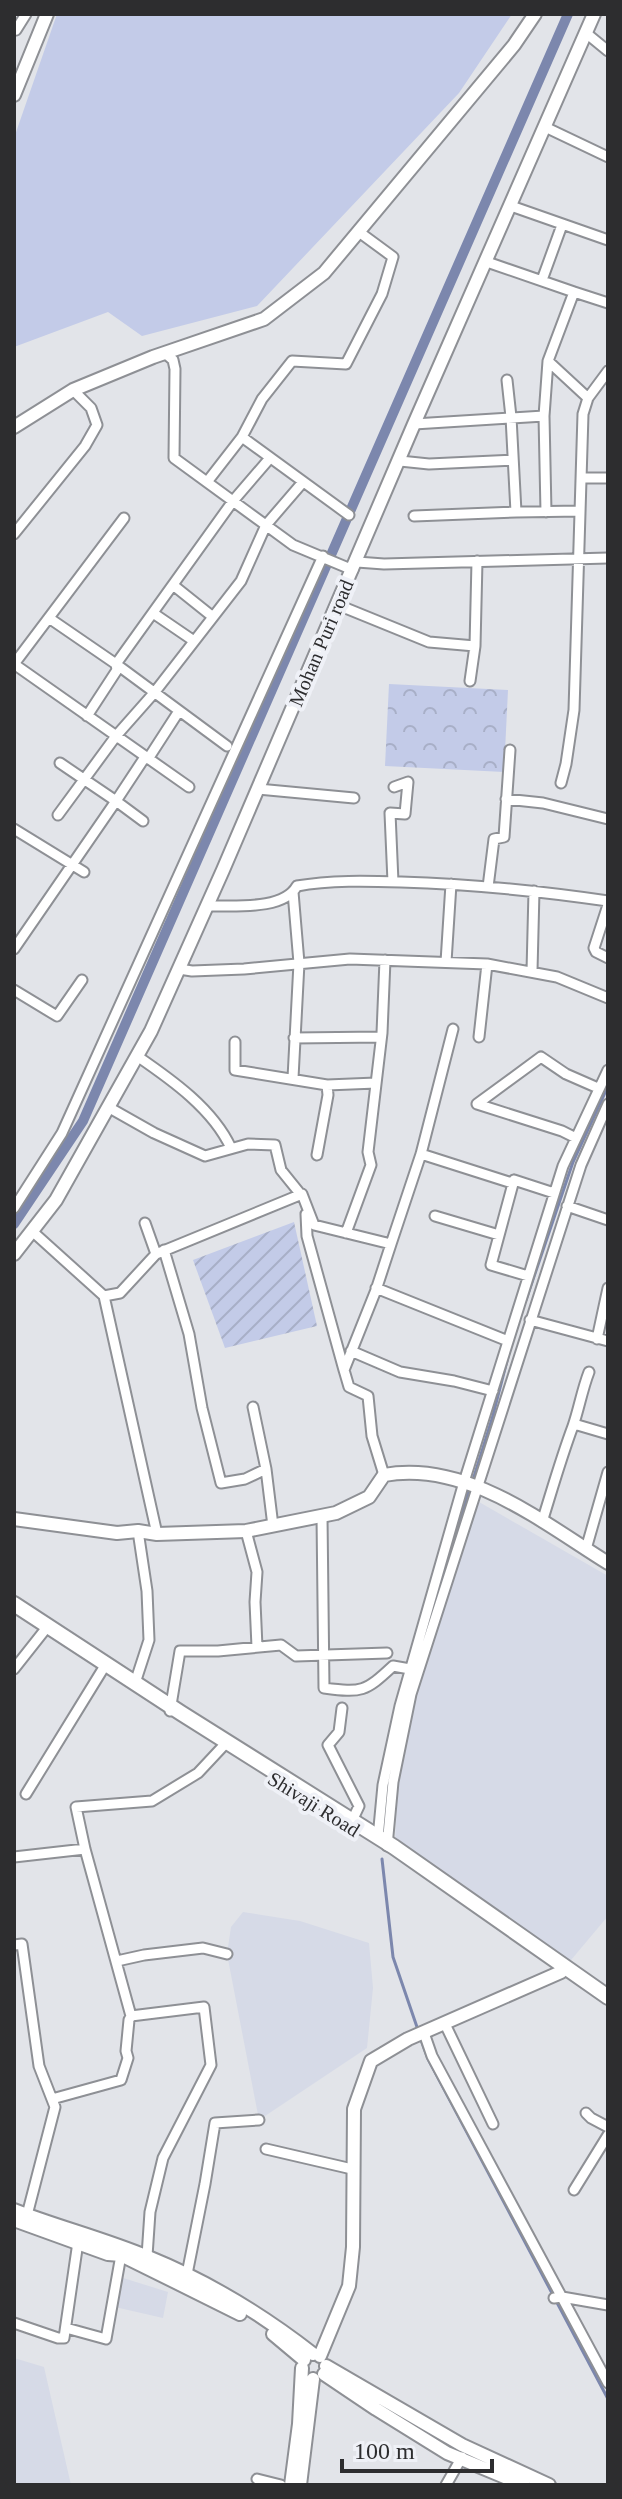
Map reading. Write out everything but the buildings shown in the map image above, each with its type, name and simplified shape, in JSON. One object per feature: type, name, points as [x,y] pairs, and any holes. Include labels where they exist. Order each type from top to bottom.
[{"type":"main road","points":[[14,1604],[46,1629]]},
{"type":"main road","name":"Shivaji Road","points":[[14,1613],[46,1629],[382,1843],[608,2005]]},
{"type":"main road","points":[[104,1667],[135,1683],[171,1710]]},
{"type":"main road","points":[[225,1745],[352,1821],[382,1843]]},
{"type":"main road","points":[[562,1970],[608,1997]]},
{"type":"street","points":[[14,29],[26,14]]},
{"type":"street","points":[[14,427],[73,390],[165,353],[264,319],[324,273],[514,45],[535,14]]},
{"type":"street","name":"Mohan Puri road","points":[[14,1254],[56,1200],[137,1056],[179,969],[594,14]]},
{"type":"street","points":[[14,95],[18,71],[44,15]]},
{"type":"street","points":[[586,33],[608,51]]},
{"type":"street","points":[[545,127],[608,157]]},
{"type":"street","points":[[511,206],[608,240]]},
{"type":"street","points":[[542,280],[562,225]]},
{"type":"street","points":[[207,482],[242,437],[262,399],[292,361],[346,364],[382,294],[393,257],[359,232]]},
{"type":"street","points":[[487,262],[608,303]]},
{"type":"street","points":[[546,512],[544,416],[548,361],[574,292]]},
{"type":"street","points":[[165,353],[173,360],[175,369],[174,458],[293,545],[355,566],[608,558]]},
{"type":"street","points":[[548,361],[588,398]]},
{"type":"street","points":[[561,783],[574,710],[583,414],[588,398],[608,371]]},
{"type":"street","points":[[507,380],[516,512]]},
{"type":"street","points":[[14,534],[85,446],[97,425],[91,408],[73,390]]},
{"type":"street","points":[[414,424],[544,416]]},
{"type":"street","points":[[242,437],[349,515]]},
{"type":"street","points":[[87,716],[117,670],[116,664],[233,501],[270,458]]},
{"type":"street","points":[[400,461],[429,464],[513,460]]},
{"type":"street","points":[[582,478],[608,478]]},
{"type":"street","points":[[58,815],[116,736],[154,693],[241,581],[266,525],[303,482]]},
{"type":"street","points":[[414,516],[580,511]]},
{"type":"street","points":[[124,518],[14,664],[189,787]]},
{"type":"street","points":[[14,1208],[62,1133],[325,557]]},
{"type":"street","points":[[470,681],[475,646],[477,561]]},
{"type":"street","points":[[173,585],[213,617]]},
{"type":"street","points":[[338,605],[429,642],[475,646]]},
{"type":"street","points":[[153,613],[194,641]]},
{"type":"street","points":[[49,618],[227,746]]},
{"type":"street","points":[[14,949],[179,711]]},
{"type":"street","points":[[488,887],[494,839],[504,837],[510,750]]},
{"type":"street","points":[[60,763],[143,821]]},
{"type":"street","points":[[393,882],[390,813],[405,814],[408,782],[394,787]]},
{"type":"street","points":[[258,789],[354,798]]},
{"type":"street","points":[[506,799],[543,803],[608,819]]},
{"type":"street","points":[[14,829],[84,872]]},
{"type":"street","points":[[207,906],[276,903],[297,886],[309,884],[393,882],[534,891],[608,903],[594,948],[608,958]]},
{"type":"street","points":[[446,962],[451,884]]},
{"type":"street","points":[[532,971],[534,891]]},
{"type":"street","points":[[293,892],[299,963],[293,1078]]},
{"type":"street","points":[[346,1233],[371,1165],[368,1152],[381,1037],[385,960]]},
{"type":"street","points":[[179,969],[244,969],[299,963],[385,960],[487,964],[557,977],[608,998]]},
{"type":"street","points":[[479,1037],[487,964]]},
{"type":"street","points":[[14,990],[57,1016],[82,980]]},
{"type":"street","points":[[344,1370],[376,1288],[421,1154],[453,1029]]},
{"type":"street","points":[[294,1038],[381,1037]]},
{"type":"street","points":[[235,1042],[235,1070],[327,1085],[376,1083]]},
{"type":"street","points":[[137,1056],[173,1081],[223,1131],[231,1148]]},
{"type":"street","points":[[576,1138],[477,1104],[541,1057],[566,1074],[598,1088]]},
{"type":"street","points":[[382,1843],[411,1694],[471,1484],[493,1391],[554,1193],[608,1070]]},
{"type":"street","points":[[317,1155],[328,1095],[327,1085]]},
{"type":"street","points":[[382,1843],[383,1785],[410,1669],[441,1569],[530,1320],[581,1165],[605,1120],[608,1104]]},
{"type":"street","points":[[108,1107],[154,1133],[205,1156],[248,1144],[275,1145],[281,1170],[302,1194],[314,1225],[391,1244]]},
{"type":"street","points":[[421,1154],[554,1193]]},
{"type":"street","points":[[514,1180],[491,1265],[528,1276]]},
{"type":"street","points":[[104,1296],[120,1293],[160,1252],[302,1194]]},
{"type":"street","points":[[302,1194],[307,1236],[344,1370],[349,1387],[368,1396],[372,1436],[384,1475]]},
{"type":"street","points":[[567,1206],[608,1220]]},
{"type":"street","points":[[435,1216],[499,1235]]},
{"type":"street","points":[[145,1223],[160,1252],[189,1334],[202,1408],[221,1483],[245,1479],[266,1469]]},
{"type":"street","points":[[32,1231],[104,1296],[157,1534]]},
{"type":"street","points":[[376,1288],[508,1341]]},
{"type":"street","points":[[530,1320],[603,1340],[608,1288]]},
{"type":"street","points":[[351,1351],[400,1372],[493,1391]]},
{"type":"street","points":[[542,1522],[589,1372]]},
{"type":"street","points":[[253,1407],[266,1469],[273,1526]]},
{"type":"street","points":[[574,1424],[608,1434]]},
{"type":"street","points":[[14,1519],[117,1533],[246,1531],[336,1513],[369,1497],[384,1475],[403,1472],[471,1484],[542,1522],[608,1563]]},
{"type":"street","points":[[586,1549],[608,1472]]},
{"type":"street","points":[[322,1516],[324,1688],[354,1692],[371,1687],[393,1666],[410,1669]]},
{"type":"street","points":[[135,1683],[149,1640],[147,1591],[138,1531]]},
{"type":"street","points":[[246,1531],[257,1572],[257,1647]]},
{"type":"street","points":[[14,1669],[46,1629]]},
{"type":"street","points":[[171,1710],[180,1651],[281,1645],[296,1656],[387,1653]]},
{"type":"street","points":[[26,1794],[104,1667]]},
{"type":"street","points":[[342,1708],[339,1732],[328,1745],[359,1806],[352,1821]]},
{"type":"street","points":[[52,2099],[121,2080],[127,2067],[131,2016],[76,1807],[152,1801],[198,1773],[225,1745]]},
{"type":"street","points":[[14,1857],[85,1849]]},
{"type":"street","points":[[14,1945],[22,1944],[39,2066],[55,2107],[27,2215]]},
{"type":"street","points":[[117,1961],[203,1948],[227,1954]]},
{"type":"street","points":[[291,2485],[299,2424],[315,2365],[349,2286],[353,2247],[354,2109],[371,2061],[408,2039],[562,1970]]},
{"type":"street","points":[[131,2016],[204,2007],[211,2065],[163,2158],[150,2212],[147,2256]]},
{"type":"street","points":[[445,2024],[493,2124]]},
{"type":"street","points":[[423,2033],[432,2056],[558,2297],[608,2383]]},
{"type":"street","points":[[586,2113],[608,2127]]},
{"type":"street","points":[[187,2274],[215,2123],[259,2120]]},
{"type":"street","points":[[574,2190],[608,2135]]},
{"type":"street","points":[[266,2149],[352,2169]]},
{"type":"street","points":[[14,2210],[147,2256],[187,2274],[291,2337],[315,2365],[462,2445],[549,2485]]},
{"type":"street","points":[[14,2220],[108,2254],[121,2255],[232,2309],[447,2453],[524,2485]]},
{"type":"street","points":[[14,2323],[64,2338],[78,2242]]},
{"type":"street","points":[[66,2328],[106,2339],[121,2255]]},
{"type":"street","points":[[558,2297],[608,2305]]},
{"type":"street","points":[[300,2485],[315,2365]]},
{"type":"street","points":[[446,2485],[462,2457]]},
{"type":"street","points":[[257,2479],[281,2485]]},
{"type":"shaded area","points":[[479,1502],[608,1576],[608,1916],[566,1966],[395,1843],[398,1782],[417,1688]]},
{"type":"shaded area","points":[[243,1912],[300,1921],[369,1943],[373,1988],[367,2048],[259,2120],[227,1954],[231,1927]]},
{"type":"shaded area","points":[[120,2277],[168,2292],[163,2318],[115,2307]]},
{"type":"shaded area","points":[[14,2358],[44,2367],[71,2485],[14,2485]]},
{"type":"green space","points":[[57,14],[512,14],[459,93],[257,306],[142,336],[108,312],[14,347],[14,138]]},
{"type":"green space","points":[[389,684],[508,690],[504,772],[385,766]]},
{"type":"green space","points":[[294,1222],[317,1326],[225,1348],[193,1260]]},
{"type":"waterway","points":[[14,1224],[83,1121],[568,14]]},
{"type":"waterway","points":[[526,1300],[573,1162],[608,1086]]},
{"type":"waterway","points":[[473,1480],[509,1353]]},
{"type":"waterway","points":[[448,1564],[470,1487]]},
{"type":"waterway","points":[[382,1859],[393,1957],[418,2030]]},
{"type":"waterway","points":[[420,2037],[428,2059],[608,2399]]}]
